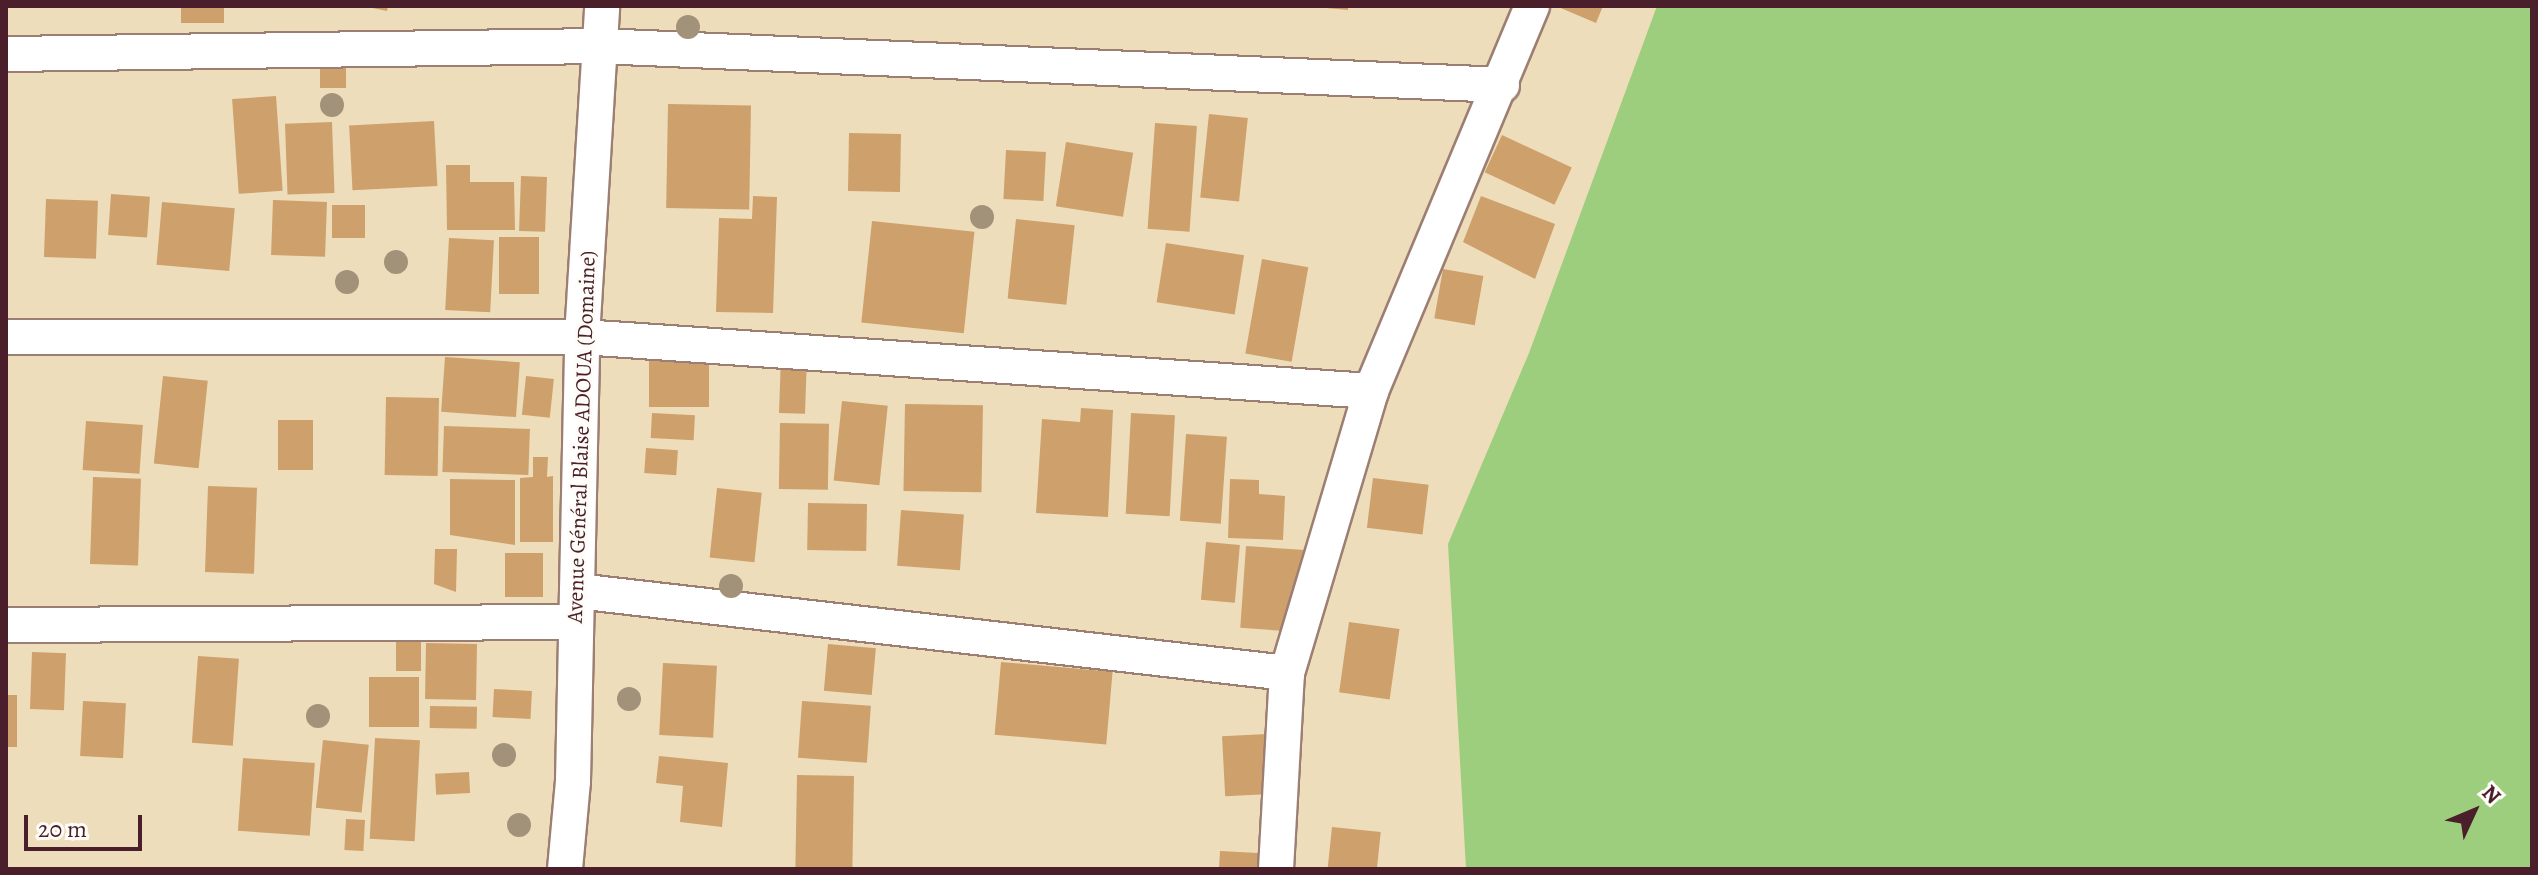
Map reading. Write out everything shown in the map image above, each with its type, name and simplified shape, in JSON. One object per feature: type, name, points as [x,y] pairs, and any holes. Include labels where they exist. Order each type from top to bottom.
[{"type":"street","name":"Avenue Général Blaise ADOUA (Domaine)","points":[[565,869],[576,606],[582,337],[602,6]]},
{"type":"street","points":[[1276,869],[1287,673],[1371,391],[1502,85],[1532,6]]},
{"type":"street","points":[[6,54],[599,46],[1502,85]]},
{"type":"street","points":[[6,337],[582,337],[1371,391]]},
{"type":"street","points":[[6,625],[576,606],[1287,673]]},
{"type":"green space","points":[[1657,6],[2532,6],[2532,869],[1466,869],[1448,544],[1529,353]]},
{"type":"building","points":[[181,6],[224,6],[224,23],[181,23]]},
{"type":"building","points":[[363,6],[388,6],[387,11]]},
{"type":"building","points":[[1348,6],[1348,10],[1326,8]]},
{"type":"building","points":[[1556,6],[1603,6],[1596,23]]},
{"type":"building","points":[[320,64],[346,64],[346,88],[320,88]]},
{"type":"building","points":[[276,96],[283,191],[239,194],[232,99]]},
{"type":"building","points":[[668,104],[751,105],[749,209],[666,208]]},
{"type":"building","points":[[1209,114],[1248,118],[1239,202],[1200,198]]},
{"type":"building","points":[[434,121],[437,186],[353,190],[349,125]]},
{"type":"building","points":[[332,122],[334,193],[288,195],[285,124]]},
{"type":"building","points":[[1155,123],[1197,126],[1190,232],[1148,229]]},
{"type":"building","points":[[849,133],[901,134],[900,192],[848,191]]},
{"type":"building","points":[[1502,135],[1572,168],[1554,205],[1485,172]]},
{"type":"building","points":[[1066,142],[1133,153],[1123,217],[1056,206]]},
{"type":"building","points":[[1006,150],[1046,152],[1043,201],[1003,199]]},
{"type":"building","points":[[446,165],[470,165],[470,182],[514,182],[515,230],[447,230]]},
{"type":"building","points":[[521,176],[547,177],[545,232],[519,231]]},
{"type":"building","points":[[111,194],[150,197],[147,238],[108,235]]},
{"type":"building","points":[[753,196],[777,197],[773,313],[716,312],[719,218],[752,219]]},
{"type":"building","points":[[1481,196],[1555,224],[1535,279],[1463,242]]},
{"type":"building","points":[[46,199],[98,201],[96,259],[44,257]]},
{"type":"building","points":[[273,200],[327,202],[325,257],[271,255]]},
{"type":"building","points":[[162,202],[235,208],[229,271],[157,265]]},
{"type":"building","points":[[332,205],[365,205],[365,238],[332,238]]},
{"type":"building","points":[[1016,219],[1075,225],[1066,305],[1008,299]]},
{"type":"building","points":[[872,221],[974,232],[964,333],[861,322]]},
{"type":"building","points":[[499,237],[539,237],[539,294],[499,294]]},
{"type":"building","points":[[449,238],[494,240],[490,312],[445,310]]},
{"type":"building","points":[[1166,243],[1244,255],[1235,315],[1157,302]]},
{"type":"building","points":[[1262,259],[1308,267],[1292,362],[1245,354]]},
{"type":"building","points":[[1443,269],[1483,276],[1475,325],[1434,318]]},
{"type":"building","points":[[649,352],[709,352],[709,407],[649,407]]},
{"type":"building","points":[[781,356],[807,357],[805,414],[779,413]]},
{"type":"building","points":[[445,357],[520,362],[516,417],[441,412]]},
{"type":"building","points":[[163,376],[208,381],[199,468],[154,464]]},
{"type":"building","points":[[526,376],[554,379],[550,418],[522,415]]},
{"type":"building","points":[[386,397],[439,398],[438,476],[385,475]]},
{"type":"building","points":[[842,401],[888,406],[879,485],[834,481]]},
{"type":"building","points":[[905,404],[983,405],[981,492],[903,491]]},
{"type":"building","points":[[1081,408],[1113,410],[1108,517],[1036,513],[1042,419],[1080,422]]},
{"type":"building","points":[[652,413],[695,415],[694,440],[651,438]]},
{"type":"building","points":[[1131,413],[1175,415],[1170,516],[1126,514]]},
{"type":"building","points":[[278,420],[313,420],[313,470],[278,470]]},
{"type":"building","points":[[86,421],[143,425],[139,474],[83,470]]},
{"type":"building","points":[[780,423],[829,424],[828,490],[779,489]]},
{"type":"building","points":[[444,426],[530,429],[528,475],[442,472]]},
{"type":"building","points":[[1186,434],[1227,437],[1221,524],[1180,521]]},
{"type":"building","points":[[646,448],[678,450],[676,475],[644,473]]},
{"type":"building","points":[[533,457],[548,457],[547,477],[553,476],[553,542],[520,542],[520,478],[533,477]]},
{"type":"building","points":[[93,477],[141,479],[138,566],[90,564]]},
{"type":"building","points":[[1373,478],[1429,485],[1422,534],[1367,528]]},
{"type":"building","points":[[450,479],[515,480],[515,545],[450,535]]},
{"type":"building","points":[[1230,479],[1259,480],[1259,494],[1285,496],[1283,540],[1228,538]]},
{"type":"building","points":[[208,486],[257,488],[254,574],[205,572]]},
{"type":"building","points":[[717,488],[762,493],[754,562],[710,558]]},
{"type":"building","points":[[808,503],[867,504],[866,551],[807,550]]},
{"type":"building","points":[[901,510],[964,514],[960,570],[897,566]]},
{"type":"building","points":[[1206,542],[1240,545],[1235,603],[1201,600]]},
{"type":"building","points":[[1246,546],[1305,550],[1299,632],[1240,628]]},
{"type":"building","points":[[435,549],[457,549],[456,592],[434,584]]},
{"type":"building","points":[[505,553],[543,553],[543,597],[505,597]]},
{"type":"building","points":[[1349,622],[1400,629],[1390,699],[1339,692]]},
{"type":"building","points":[[396,628],[421,628],[421,671],[396,671]]},
{"type":"building","points":[[426,643],[477,644],[476,700],[425,699]]},
{"type":"building","points":[[828,644],[876,648],[872,695],[824,691]]},
{"type":"building","points":[[32,652],[66,653],[64,710],[30,709]]},
{"type":"building","points":[[198,656],[239,659],[233,746],[192,743]]},
{"type":"building","points":[[1001,662],[1113,672],[1106,744],[995,735]]},
{"type":"building","points":[[663,663],[717,666],[713,738],[659,735]]},
{"type":"building","points":[[369,677],[419,677],[419,727],[369,727]]},
{"type":"building","points":[[494,689],[532,691],[530,719],[493,717]]},
{"type":"building","points":[[6,695],[17,695],[17,747],[6,747]]},
{"type":"building","points":[[83,701],[126,703],[123,758],[80,756]]},
{"type":"building","points":[[802,701],[871,706],[867,763],[798,758]]},
{"type":"building","points":[[430,706],[477,707],[477,729],[430,728]]},
{"type":"building","points":[[1267,734],[1270,794],[1225,796],[1222,736]]},
{"type":"building","points":[[375,738],[420,740],[415,841],[370,839]]},
{"type":"building","points":[[323,740],[369,745],[362,812],[316,808]]},
{"type":"building","points":[[659,756],[728,763],[722,827],[680,822],[683,786],[656,783]]},
{"type":"building","points":[[243,758],[315,763],[310,836],[238,831]]},
{"type":"building","points":[[469,772],[470,793],[436,795],[435,774]]},
{"type":"building","points":[[797,775],[854,776],[852,868],[795,867]]},
{"type":"building","points":[[346,819],[365,820],[363,851],[344,850]]},
{"type":"building","points":[[1332,827],[1381,832],[1377,869],[1328,869]]},
{"type":"building","points":[[1220,851],[1263,853],[1262,869],[1219,869]]}]
